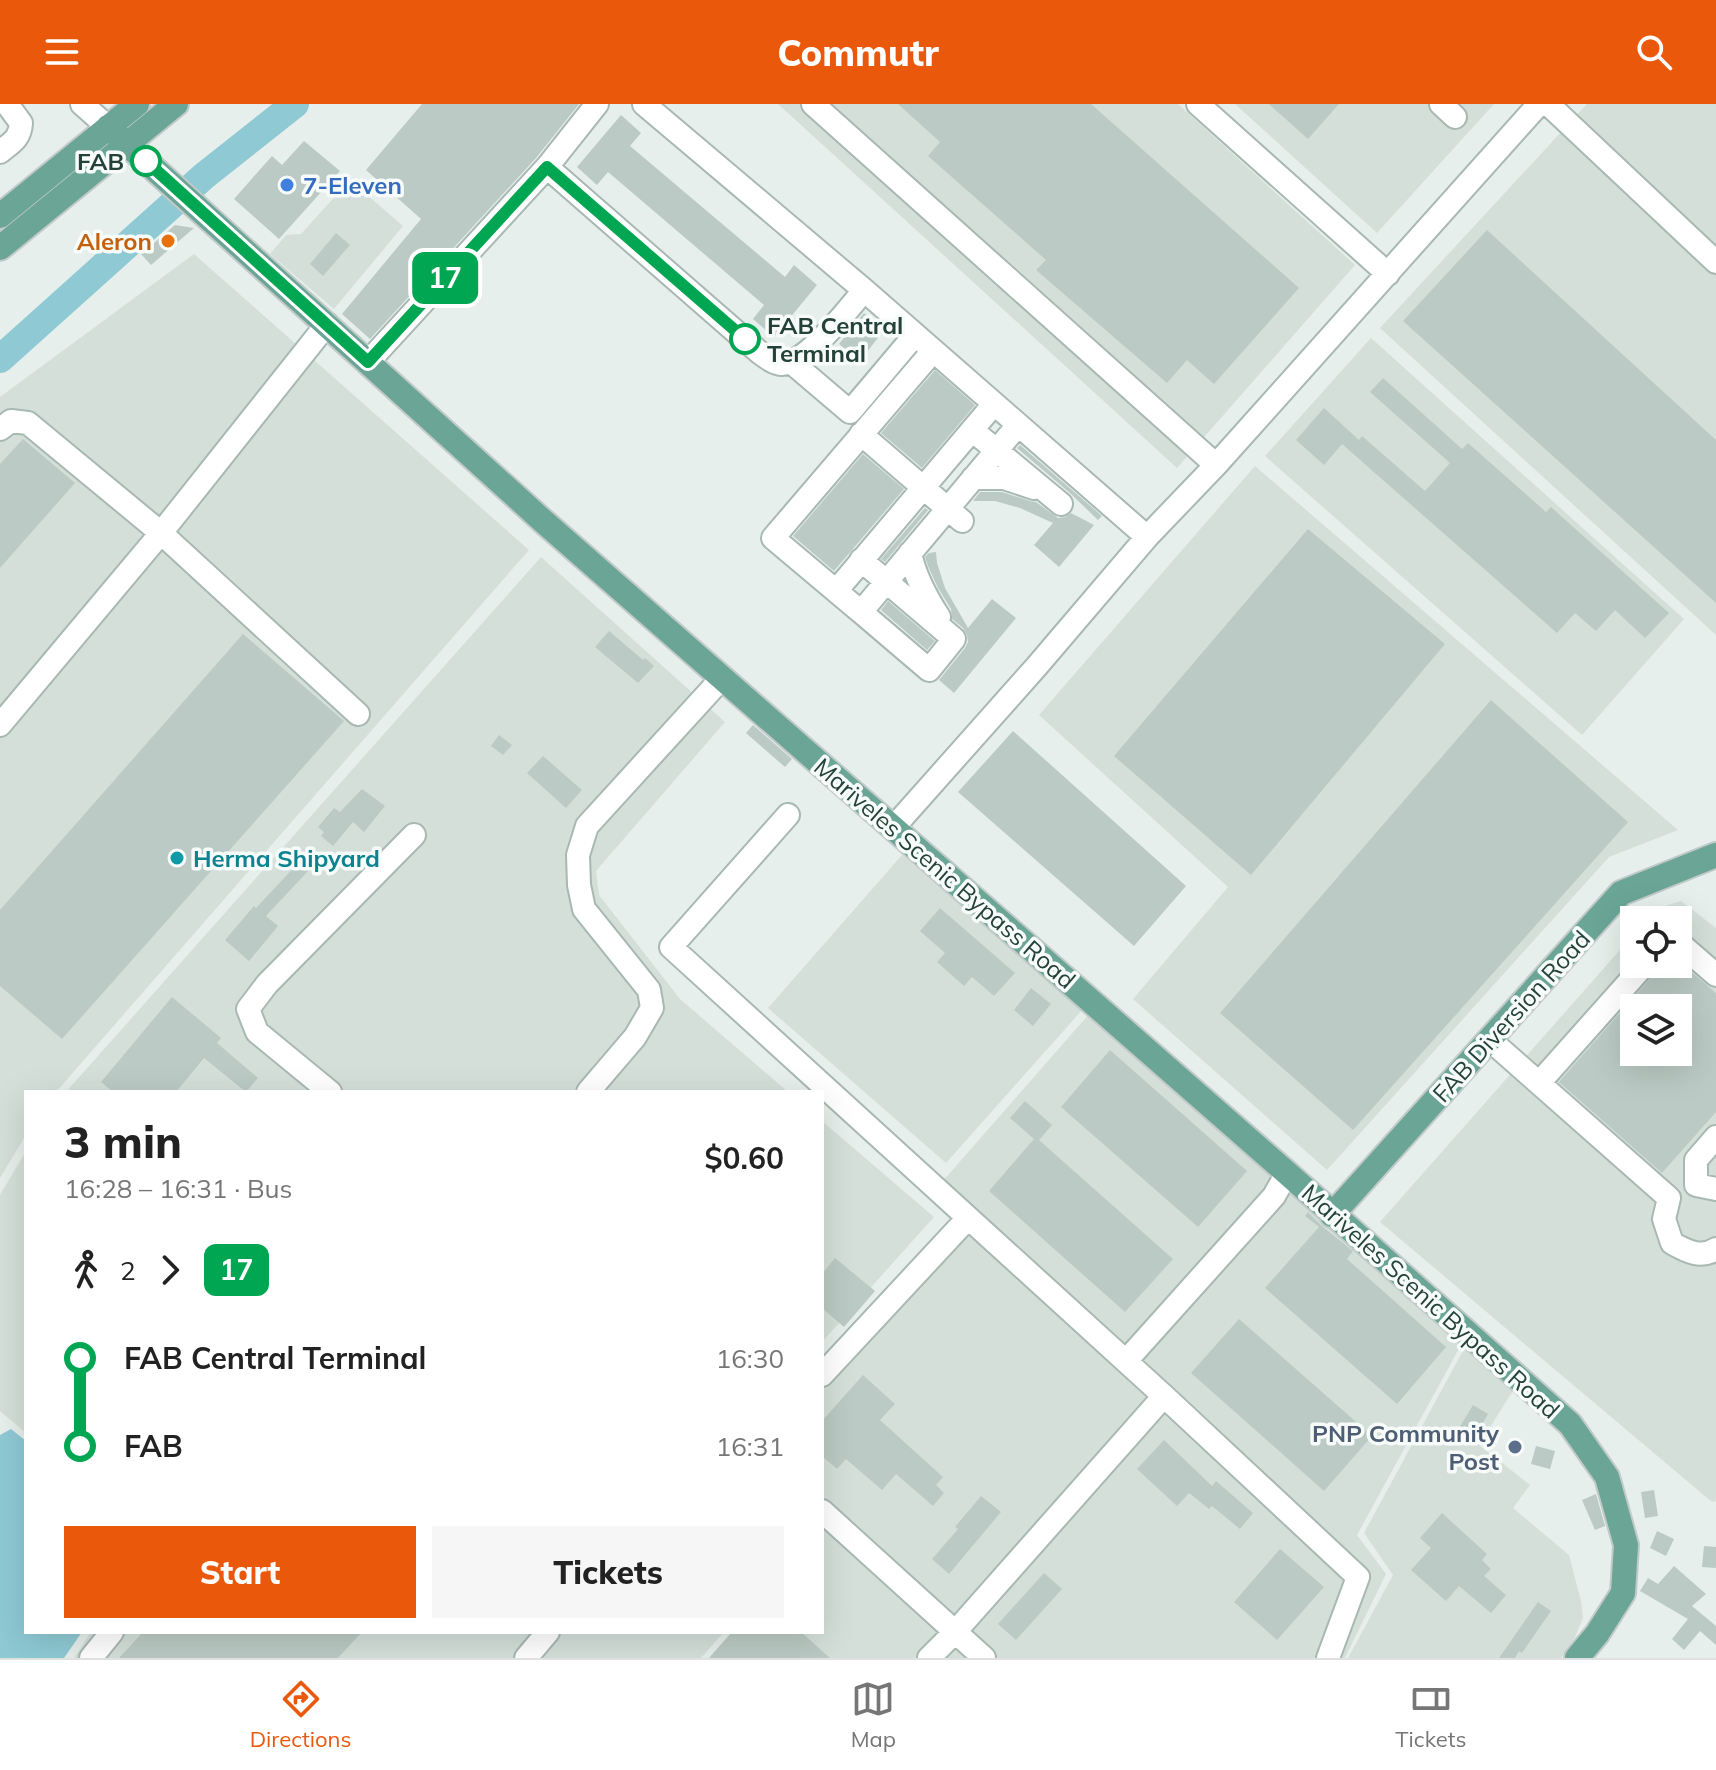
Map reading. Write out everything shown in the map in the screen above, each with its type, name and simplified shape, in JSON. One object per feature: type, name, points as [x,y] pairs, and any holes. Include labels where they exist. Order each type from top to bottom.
[{"type":"main road","points":[[0,216],[137,104]]},
{"type":"main road","points":[[0,248],[176,104]]},
{"type":"main road","name":"Mariveles Scenic Bypass Road","points":[[108,127],[555,531],[1570,1424],[1607,1477],[1626,1545],[1623,1593],[1597,1634],[1577,1658]]},
{"type":"main road","name":"FAB Diversion Road","points":[[1332,1215],[1621,893],[1716,855]]},
{"type":"street","points":[[0,152],[20,133],[21,123],[7,104]]},
{"type":"street","points":[[82,104],[108,127]]},
{"type":"street","points":[[368,362],[547,167],[597,104]]},
{"type":"street","points":[[644,104],[864,290],[1147,537]]},
{"type":"street","points":[[813,104],[1216,465]]},
{"type":"street","points":[[1198,104],[1388,274]]},
{"type":"street","points":[[893,828],[1147,537],[1216,465],[1539,104]]},
{"type":"street","points":[[1548,104],[1716,262]]},
{"type":"street","points":[[547,167],[772,361],[781,364],[799,358],[842,318],[864,290]]},
{"type":"street","points":[[0,725],[161,533],[327,324]]},
{"type":"street","points":[[790,361],[850,412],[915,335]]},
{"type":"street","points":[[933,351],[773,538],[929,670],[954,639]]},
{"type":"street","points":[[836,591],[994,404]]},
{"type":"street","points":[[0,429],[11,421],[28,423],[161,533],[358,714]]},
{"type":"street","points":[[861,612],[910,553],[955,515],[973,478],[1018,425]]},
{"type":"street","points":[[972,430],[1061,504]]},
{"type":"street","points":[[861,434],[955,515]]},
{"type":"street","points":[[973,478],[1004,478],[1031,486],[1061,504]]},
{"type":"street","points":[[1061,504],[1081,480]]},
{"type":"street","points":[[910,553],[914,571],[929,602],[954,639]]},
{"type":"street","points":[[861,560],[954,639]]},
{"type":"street","points":[[590,1090],[635,1037],[652,1008],[649,990],[584,909],[578,855],[587,826],[722,678]]},
{"type":"street","points":[[788,815],[671,947],[1358,1577],[1328,1658]]},
{"type":"street","points":[[328,1090],[257,1032],[248,1009],[267,984],[414,835]]},
{"type":"street","points":[[1692,954],[1716,975]]},
{"type":"street","points":[[1539,1083],[1633,978]]},
{"type":"street","points":[[1490,1040],[1669,1198]]},
{"type":"street","points":[[1716,1137],[1696,1160],[1706,1187],[1683,1189],[1669,1198],[1664,1219],[1672,1243],[1691,1253],[1710,1253],[1716,1249]]},
{"type":"street","points":[[1126,1361],[1274,1196],[1287,1173]]},
{"type":"street","points":[[824,1373],[968,1218]]},
{"type":"street","points":[[929,1658],[1164,1396]]},
{"type":"street","points":[[824,1513],[984,1658]]},
{"type":"street","points":[[91,1658],[110,1634]]},
{"type":"street","points":[[526,1658],[546,1634]]},
{"type":"shaded area","points":[[778,104],[1178,104],[1355,265],[1177,468]]},
{"type":"shaded area","points":[[1235,104],[1494,104],[1377,233]]},
{"type":"shaded area","points":[[1587,104],[1716,104],[1716,635],[1380,328]]},
{"type":"shaded area","points":[[350,180],[403,226],[334,309],[270,254],[286,235],[301,234]]},
{"type":"shaded area","points":[[194,254],[529,550],[58,1090],[24,1090],[24,1138],[0,1178],[0,397]]},
{"type":"shaded area","points":[[1371,338],[1684,619],[1582,735],[1265,456]]},
{"type":"shaded area","points":[[1255,466],[1678,830],[1609,857],[1327,1170],[1133,999],[1228,887],[1039,715]]},
{"type":"shaded area","points":[[541,557],[725,722],[596,871],[599,895],[680,999],[786,1090],[68,1090]]},
{"type":"shaded area","points":[[902,855],[1083,1009],[946,1163],[768,1008]]},
{"type":"shaded area","points":[[1681,901],[1687,906],[1665,906]]},
{"type":"shaded area","points":[[1692,909],[1716,928],[1716,1501],[1712,1502],[1380,1222],[1620,950],[1620,978],[1692,978]]},
{"type":"shaded area","points":[[1090,1013],[1461,1345],[1357,1535],[1386,1574],[1345,1658],[709,1658],[730,1634],[824,1634],[824,1357],[951,1220],[928,1198]]},
{"type":"shaded area","points":[[824,1123],[934,1217],[824,1340]]},
{"type":"shaded area","points":[[24,1154],[24,1431],[0,1411],[0,1195]]},
{"type":"shaded area","points":[[1465,1347],[1514,1389],[1479,1445],[1530,1485],[1513,1508],[1569,1555],[1583,1618],[1561,1658],[1348,1658],[1393,1575],[1364,1533]]},
{"type":"shaded area","points":[[90,1634],[722,1634],[701,1658],[74,1658]]},
{"type":"water","points":[[11,1429],[24,1439],[24,1634],[81,1634],[64,1658],[0,1658],[0,1435]]},
{"type":"building","points":[[422,104],[579,104],[536,158],[370,339],[342,314],[421,219],[366,170]]},
{"type":"building","points":[[898,104],[1091,104],[1299,288],[1214,384],[1187,360],[1167,383],[1036,270],[1046,260],[928,156],[940,142]]},
{"type":"building","points":[[1269,104],[1339,104],[1308,139]]},
{"type":"building","points":[[621,115],[641,133],[630,146],[785,277],[794,265],[817,285],[774,337],[753,319],[764,305],[608,172],[597,185],[577,167]]},
{"type":"building","name":"7-Eleven","points":[[304,141],[340,171],[279,239],[234,199],[272,156],[282,165]]},
{"type":"building","name":"Aleron","points":[[175,225],[194,228],[151,265],[141,254]]},
{"type":"building","points":[[1487,230],[1716,440],[1716,603],[1403,321]]},
{"type":"building","points":[[336,233],[350,245],[323,276],[310,264]]},
{"type":"building","points":[[864,313],[884,330],[860,361],[839,344]]},
{"type":"building","points":[[935,370],[975,405],[922,468],[881,433]]},
{"type":"building","points":[[1383,378],[1462,449],[1468,443],[1546,512],[1551,507],[1669,613],[1645,638],[1615,610],[1596,631],[1575,613],[1557,633],[1342,444],[1324,465],[1296,440],[1324,408],[1359,440],[1362,436],[1425,491],[1450,463],[1370,392]]},
{"type":"building","points":[[23,439],[75,483],[0,568],[0,464]]},
{"type":"building","points":[[1020,445],[1102,516],[1098,520],[1017,448]]},
{"type":"building","points":[[863,454],[904,489],[834,571],[793,536]]},
{"type":"building","points":[[980,492],[1002,492],[1036,502],[1058,518],[1071,513],[1094,525],[1059,567],[1034,545],[1053,523],[995,501],[973,501]]},
{"type":"building","points":[[925,508],[928,510],[885,562],[881,559]]},
{"type":"building","points":[[1308,529],[1445,644],[1251,875],[1114,756]]},
{"type":"building","points":[[936,552],[945,588],[968,628],[992,599],[1016,618],[954,693],[939,680],[968,642],[963,628],[952,619],[951,609],[928,566],[925,557]]},
{"type":"building","points":[[888,601],[935,641],[927,650],[881,610]]},
{"type":"building","points":[[609,631],[654,666],[638,683],[595,647]]},
{"type":"building","points":[[243,634],[344,721],[62,1039],[0,986],[0,910]]},
{"type":"building","points":[[1491,700],[1628,822],[1353,1130],[1220,1013]]},
{"type":"building","points":[[753,725],[792,759],[785,767],[746,733]]},
{"type":"building","points":[[1013,731],[1186,886],[1134,946],[958,792]]},
{"type":"building","points":[[499,735],[512,745],[503,755],[491,746]]},
{"type":"building","points":[[543,756],[582,790],[566,808],[527,773]]},
{"type":"building","points":[[362,789],[385,806],[364,832],[353,822],[333,846],[321,836],[324,832],[318,827],[334,808],[340,812]]},
{"type":"building","points":[[300,861],[309,870],[266,916],[278,926],[249,961],[225,940]]},
{"type":"building","points":[[940,908],[1015,973],[994,996],[972,977],[964,986],[937,962],[945,953],[920,931]]},
{"type":"building","points":[[1692,973],[1716,993],[1716,1112],[1662,1173],[1559,1082],[1620,1013],[1620,1066],[1692,1066],[1692,994],[1637,994],[1651,978],[1692,978]]},
{"type":"building","points":[[1031,988],[1051,1004],[1033,1026],[1014,1010]]},
{"type":"building","points":[[172,997],[221,1038],[217,1043],[258,1078],[248,1090],[244,1090],[204,1058],[178,1090],[111,1090],[101,1082]]},
{"type":"building","points":[[1110,1050],[1247,1171],[1198,1227],[1061,1107]]},
{"type":"building","points":[[1025,1101],[1052,1125],[1039,1140],[1173,1259],[1125,1312],[989,1191],[1034,1139],[1010,1118]]},
{"type":"building","points":[[1308,1212],[1353,1251],[1347,1259],[1446,1347],[1397,1404],[1265,1288],[1319,1227],[1305,1216]]},
{"type":"building","points":[[835,1258],[875,1291],[844,1327],[824,1310],[824,1272]]},
{"type":"building","points":[[1239,1319],[1372,1436],[1324,1491],[1191,1373]]},
{"type":"building","points":[[863,1375],[895,1404],[880,1420],[943,1477],[936,1485],[944,1493],[933,1506],[896,1474],[882,1490],[846,1459],[837,1469],[824,1458],[824,1419]]},
{"type":"building","points":[[1473,1405],[1488,1414],[1475,1437],[1459,1428]]},
{"type":"building","points":[[1164,1440],[1212,1486],[1216,1481],[1253,1513],[1240,1529],[1212,1506],[1209,1509],[1189,1493],[1177,1506],[1137,1469]]},
{"type":"building","points":[[1536,1446],[1555,1451],[1550,1469],[1531,1464]]},
{"type":"building","points":[[1654,1490],[1658,1516],[1645,1518],[1641,1492]]},
{"type":"building","points":[[1596,1494],[1605,1526],[1595,1530],[1582,1500]]},
{"type":"building","points":[[981,1496],[1001,1512],[949,1574],[932,1559]]},
{"type":"building","points":[[1442,1513],[1487,1554],[1482,1560],[1491,1569],[1484,1576],[1506,1595],[1491,1613],[1459,1586],[1446,1601],[1411,1570],[1431,1548],[1420,1538]]},
{"type":"building","points":[[1657,1531],[1674,1539],[1666,1556],[1650,1548]]},
{"type":"building","points":[[1704,1546],[1716,1547],[1716,1568],[1702,1567]]},
{"type":"building","points":[[1280,1549],[1324,1587],[1277,1640],[1234,1602]]},
{"type":"building","points":[[1674,1566],[1706,1594],[1692,1606],[1716,1626],[1716,1645],[1700,1631],[1684,1650],[1672,1639],[1688,1619],[1640,1591],[1648,1578],[1658,1584]]},
{"type":"building","points":[[1044,1573],[1062,1589],[1016,1640],[998,1624]]},
{"type":"building","points":[[1538,1602],[1551,1611],[1522,1653],[1519,1651],[1515,1658],[1499,1658]]},
{"type":"building","points":[[141,1634],[360,1634],[338,1658],[119,1658]]},
{"type":"building","points":[[730,1634],[803,1634],[830,1658],[709,1658]]},
{"type":"waterway","points":[[0,359],[204,176],[295,104]]},
{"type":"bus line","name":"17","points":[[146,161],[368,362],[547,167],[745,339]]},
{"type":"place","name":"FAB","points":[[146,161]]},
{"type":"place","name":"7-Eleven","points":[[287,185]]},
{"type":"place","name":"Aleron","points":[[168,241]]},
{"type":"place","name":"FAB Central Terminal","points":[[745,339]]},
{"type":"place","name":"Herma Shipyard","points":[[177,858]]},
{"type":"place","name":"PNP Community Post","points":[[1515,1447]]}]
